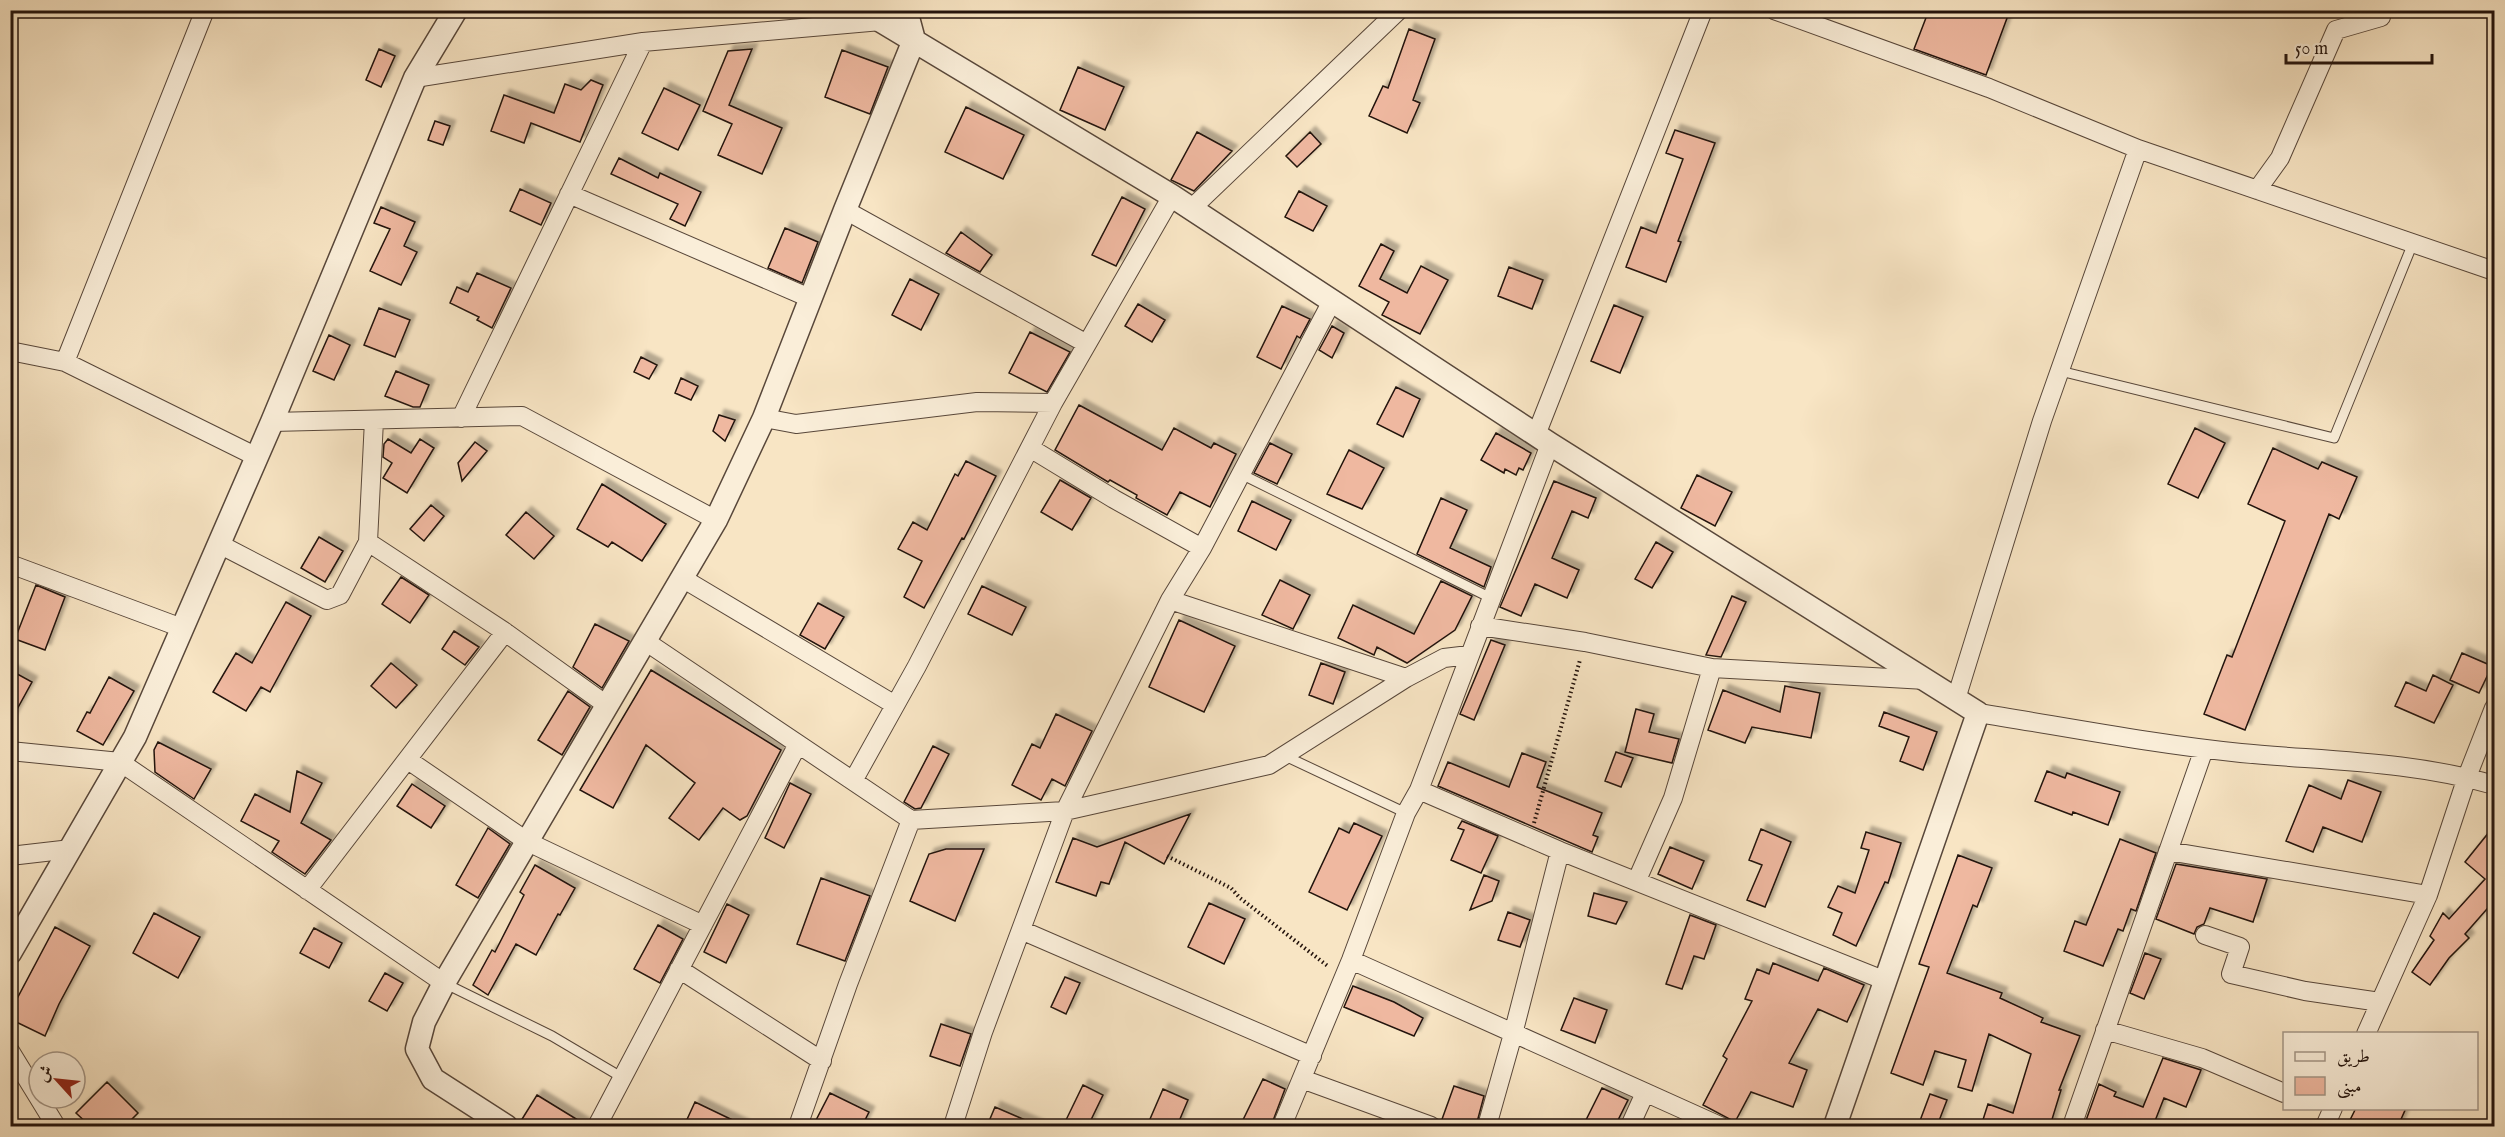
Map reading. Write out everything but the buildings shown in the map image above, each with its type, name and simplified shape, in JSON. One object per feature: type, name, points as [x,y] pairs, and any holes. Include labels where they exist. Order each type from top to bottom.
[{"type":"street","points":[[65,362],[205,10]]},
{"type":"street","points":[[10,953],[135,736],[272,422],[414,78],[456,10]]},
{"type":"street","points":[[438,39],[473,10]]},
{"type":"street","points":[[498,1124],[433,1079],[417,1049],[424,1022],[444,983],[716,520],[764,418],[914,40],[906,10]]},
{"type":"street","points":[[1192,208],[1399,10]]},
{"type":"street","points":[[1774,10],[1989,88],[2138,149],[2494,271]]},
{"type":"street","points":[[1282,1126],[1351,960],[1406,813],[1419,790],[1491,598],[1543,439],[1702,13]]},
{"type":"street","points":[[414,78],[643,42],[882,16],[914,40],[1192,208],[1543,439],[1978,713],[2204,749],[2370,764],[2467,777],[2494,786]]},
{"type":"street","points":[[2257,190],[2280,158],[2336,30],[2381,17]]},
{"type":"street","points":[[461,418],[643,42]]},
{"type":"street","points":[[1956,699],[2060,371],[2138,149]]},
{"type":"street","points":[[569,194],[812,299]]},
{"type":"street","points":[[853,781],[1053,403],[1172,196]]},
{"type":"street","points":[[845,210],[1088,344]]},
{"type":"street","points":[[952,1126],[983,1032],[1065,811],[1170,600],[1202,548],[1332,301]]},
{"type":"street","points":[[10,351],[65,362],[257,457]]},
{"type":"street","points":[[764,418],[796,424],[977,402],[1053,403]]},
{"type":"street","points":[[272,422],[522,416],[716,520]]},
{"type":"street","points":[[219,544],[327,600],[340,595],[368,542],[374,420]]},
{"type":"street","points":[[1030,448],[1114,500],[1202,548]]},
{"type":"street","points":[[368,542],[505,632],[608,706]]},
{"type":"street","points":[[10,564],[182,628]]},
{"type":"street","points":[[682,578],[895,705]]},
{"type":"street","points":[[1170,600],[1406,678]]},
{"type":"street","points":[[1480,626],[1585,642],[1712,668],[1926,680]]},
{"type":"street","points":[[307,890],[505,632]]},
{"type":"street","points":[[645,641],[911,820],[1065,811],[1269,765],[1406,678],[1444,658],[1469,655]]},
{"type":"street","points":[[1637,880],[1672,798],[1712,668]]},
{"type":"street","points":[[2367,1032],[2427,895],[2467,777],[2494,708]]},
{"type":"street","points":[[1835,1126],[1978,713]]},
{"type":"street","points":[[597,1126],[798,744]]},
{"type":"street","points":[[2072,1126],[2204,749]]},
{"type":"street","points":[[10,751],[120,762],[444,983]]},
{"type":"street","points":[[408,760],[528,842],[703,925]]},
{"type":"street","points":[[1419,790],[1560,851],[1886,981]]},
{"type":"street","points":[[798,1126],[848,984],[911,820]]},
{"type":"street","points":[[10,856],[71,849]]},
{"type":"street","points":[[1487,1126],[1560,851]]},
{"type":"street","points":[[2168,851],[2427,895]]},
{"type":"street","points":[[1021,930],[1312,1056]]},
{"type":"street","points":[[2205,935],[2240,947],[2231,974],[2305,991],[2380,1002]]},
{"type":"street","points":[[1351,960],[1719,1126]]},
{"type":"street","points":[[679,969],[822,1061]]},
{"type":"street","points":[[2105,1030],[2202,1058],[2283,1093]]},
{"type":"street","points":[[10,1051],[56,1126]]},
{"type":"street","points":[[1302,1079],[1431,1126]]},
{"type":"street","points":[[1630,1126],[1645,1093]]},
{"type":"lane","points":[[2060,371],[2334,438],[2414,243]]},
{"type":"lane","points":[[1241,474],[1491,598]]},
{"type":"lane","points":[[1283,756],[1406,813]]},
{"type":"lane","points":[[444,983],[552,1036],[623,1078]]},
{"type":"path","points":[[1530,838],[1585,642]]},
{"type":"path","points":[[1167,856],[1231,888],[1343,978]]}]
